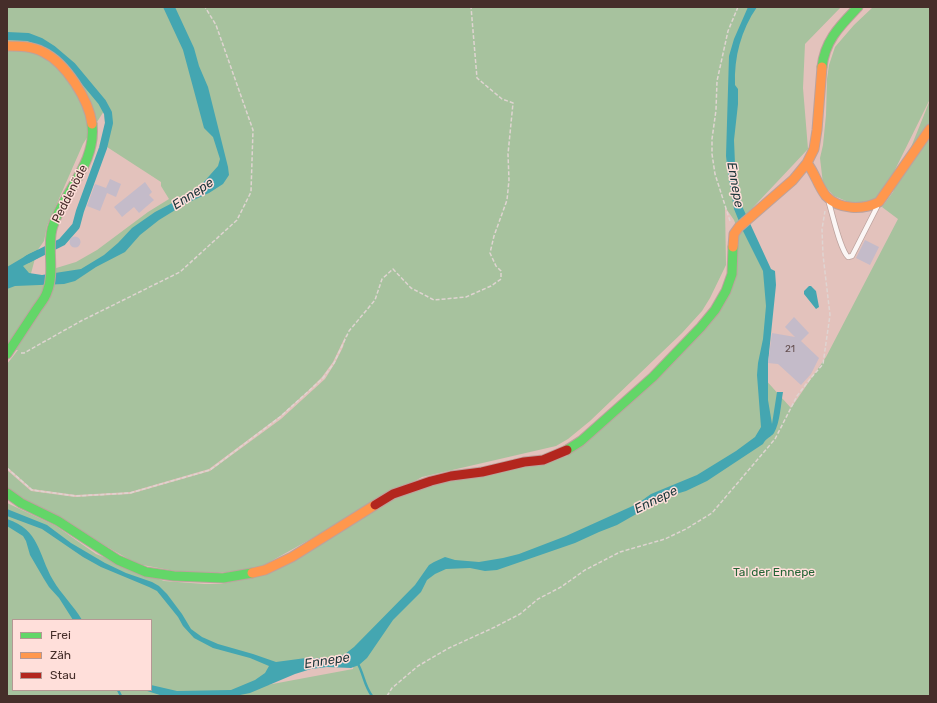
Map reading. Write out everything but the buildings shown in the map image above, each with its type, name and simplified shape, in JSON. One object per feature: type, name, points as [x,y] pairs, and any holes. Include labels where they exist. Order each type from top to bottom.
[{"type":"street","points":[[7,493],[22,503],[38,510],[75,532],[118,560],[146,572],[180,576],[234,577],[265,570],[292,557],[393,494],[402,490],[422,483],[451,476],[482,472],[524,462],[543,460],[564,451],[581,441],[653,377],[701,327],[715,310],[726,291],[732,274],[737,230],[753,214],[793,180],[807,163],[814,149],[822,65],[828,43],[838,28],[858,7]]},
{"type":"street","name":"Peddenöde","points":[[7,46],[34,48],[53,58],[80,91],[93,122],[92,143],[86,162],[53,225],[49,245],[49,286],[44,298],[8,353]]},
{"type":"street","points":[[807,163],[813,170],[818,182],[828,198],[832,201],[859,208],[870,207],[879,202],[930,129]]},
{"type":"lane","points":[[828,198],[841,244],[848,257],[852,256],[857,248],[879,202]]},
{"type":"path","points":[[8,353],[24,352],[81,321],[180,272],[237,220],[251,192],[253,130],[216,25],[205,7]]},
{"type":"path","points":[[7,468],[32,490],[76,496],[130,493],[210,470],[280,417],[323,378],[334,363],[349,331],[375,300],[382,279],[393,269],[411,288],[434,300],[466,297],[491,286],[501,279],[501,271],[496,266],[490,253],[507,200],[509,180],[508,154],[513,103],[502,100],[477,78],[471,7]]},
{"type":"path","points":[[737,230],[715,174],[712,154],[712,139],[716,110],[717,81],[728,31],[738,7]]},
{"type":"path","points":[[387,696],[392,688],[418,666],[449,648],[520,614],[538,599],[561,587],[584,570],[620,552],[665,539],[686,529],[712,513],[775,438],[797,396],[823,364],[830,315],[823,255],[822,228],[828,198]]},
{"type":"green space","name":"Tal der Ennepe","points":[[7,7],[841,7],[805,44],[803,88],[808,149],[744,217],[770,278],[763,377],[791,408],[826,357],[898,219],[882,207],[893,192],[930,100],[930,696],[7,696],[7,503],[56,526],[96,554],[164,581],[221,584],[256,576],[391,500],[421,487],[567,456],[719,306],[738,231],[734,220],[725,207],[726,265],[702,311],[682,333],[590,421],[568,439],[556,446],[422,477],[257,569],[197,575],[137,564],[7,489],[7,470],[31,491],[75,497],[130,494],[210,471],[281,419],[325,379],[343,347],[346,335],[333,362],[322,377],[309,390],[280,416],[209,469],[130,492],[76,495],[32,489],[7,467],[7,364],[18,350],[7,350]],"holes":[[[104,111],[107,147],[161,182],[161,186],[169,199],[148,212],[97,250],[76,262],[53,269],[55,283],[29,281],[37,251],[44,241],[47,226],[83,144]],[[354,661],[353,669],[261,685],[323,662]]]},
{"type":"green space","points":[[873,7],[930,7],[930,99],[886,188],[874,201],[851,203],[834,196],[823,184],[820,158],[826,115],[827,79],[829,65],[835,47],[854,25]]},
{"type":"water","name":"Ennepe","points":[[163,7],[175,7],[194,48],[199,66],[208,87],[229,175],[223,184],[209,193],[185,204],[159,220],[140,235],[125,252],[96,267],[75,281],[64,284],[15,286],[7,289],[7,267],[38,250],[38,258],[23,266],[29,273],[42,275],[81,269],[104,255],[132,228],[155,212],[180,199],[202,184],[218,166],[220,159],[213,137],[204,128],[183,50]]},
{"type":"water","name":"Ennepe","points":[[748,7],[757,7],[743,34],[737,54],[735,85],[738,89],[738,104],[734,140],[735,164],[742,206],[771,269],[775,271],[776,285],[768,363],[768,400],[772,424],[777,392],[783,392],[779,419],[774,433],[763,444],[707,481],[686,491],[666,497],[617,525],[575,543],[497,570],[485,571],[470,568],[446,569],[435,574],[427,580],[421,592],[393,620],[367,658],[359,665],[351,668],[327,667],[311,669],[295,674],[250,693],[235,696],[163,696],[147,691],[152,691],[152,685],[177,691],[231,690],[255,680],[265,673],[269,666],[250,658],[213,648],[194,638],[183,626],[178,617],[157,591],[101,567],[83,557],[42,529],[7,516],[7,509],[47,525],[71,543],[105,563],[159,586],[182,614],[191,629],[202,637],[218,644],[276,662],[306,658],[334,658],[345,654],[354,647],[415,585],[429,565],[434,562],[445,557],[455,560],[479,562],[503,558],[519,554],[566,536],[637,504],[651,494],[697,475],[736,451],[755,437],[761,427],[757,375],[763,339],[766,306],[763,271],[734,209],[728,173],[726,156],[729,56],[734,39]]},
{"type":"water","points":[[809,286],[816,291],[819,307],[816,309],[804,294],[804,291]]},
{"type":"water","points":[[7,519],[18,524],[32,536],[53,580],[81,619],[72,619],[59,598],[44,579],[30,555],[23,536],[7,526]]},
{"type":"waterway","points":[[7,36],[28,37],[41,42],[72,66],[102,102],[108,113],[109,123],[103,148],[76,226],[62,242],[28,259]]},
{"type":"waterway","points":[[358,664],[367,688],[372,696]]},
{"type":"waterway","points":[[118,691],[121,696]]},
{"type":"traffic: fast","points":[[822,67],[826,49],[834,34],[858,7]]},
{"type":"traffic: fast","points":[[7,354],[46,295],[51,269],[50,245],[52,229],[63,203],[78,178],[89,152],[92,139],[92,124]]},
{"type":"traffic: fast","points":[[567,450],[581,441],[653,377],[701,327],[715,310],[726,291],[732,274],[733,247]]},
{"type":"traffic: fast","points":[[7,493],[21,503],[58,521],[118,560],[146,572],[174,576],[223,578],[252,573]]},
{"type":"traffic: slow","points":[[7,46],[25,47],[39,50],[52,57],[68,73],[75,83],[86,104],[92,124]]},
{"type":"traffic: slow","points":[[733,247],[734,234],[739,227],[793,180],[807,163],[814,149],[822,67]]},
{"type":"traffic: slow","points":[[807,163],[823,192],[831,201],[851,207],[873,205],[879,202],[930,129]]},
{"type":"traffic: slow","points":[[252,573],[265,570],[292,557],[375,505]]},
{"type":"traffic: jam","points":[[375,505],[393,494],[431,481],[451,476],[482,472],[524,462],[543,460],[567,450]]}]
